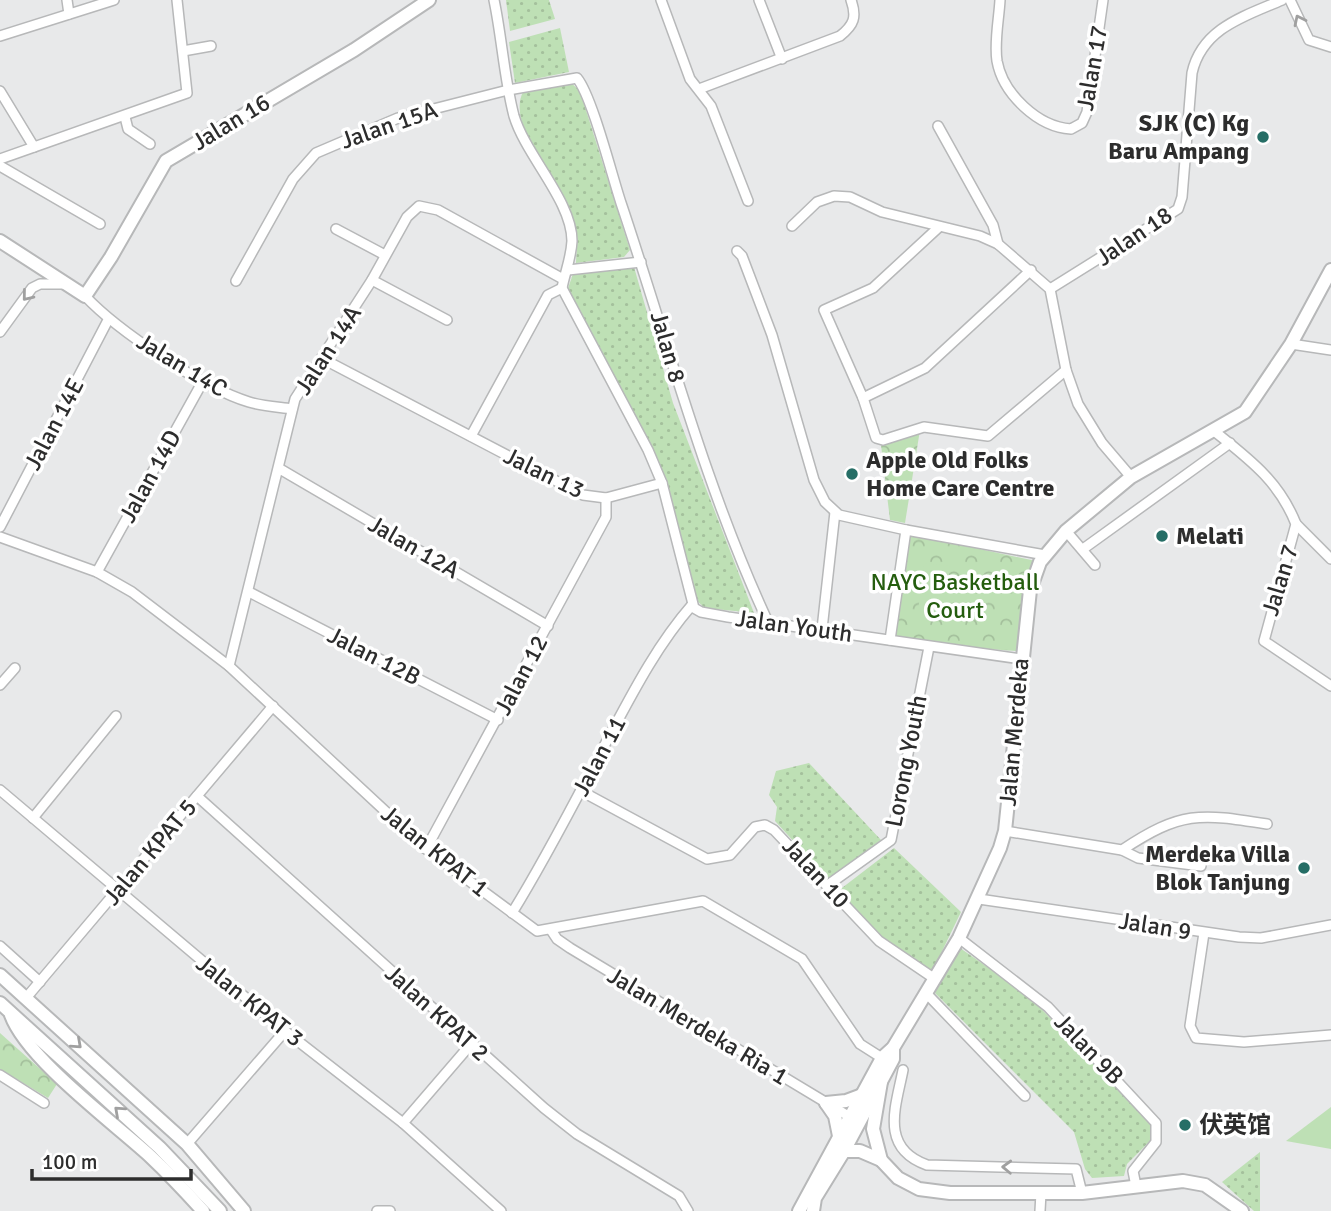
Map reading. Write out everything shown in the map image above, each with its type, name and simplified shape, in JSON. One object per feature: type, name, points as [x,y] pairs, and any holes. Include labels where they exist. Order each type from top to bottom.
[{"type":"street","points":[[67,0],[69,14]]},
{"type":"street","points":[[0,36],[114,0]]},
{"type":"street","points":[[0,159],[187,93],[177,0]]},
{"type":"street","name":"Jalan 16","points":[[85,296],[111,257],[166,161],[354,50],[429,0]]},
{"type":"street","points":[[471,436],[548,295],[562,284],[568,270],[572,238],[566,215],[534,160],[515,119],[494,0]]},
{"type":"street","points":[[661,0],[690,79],[710,106],[748,201]]},
{"type":"street","points":[[759,0],[782,59]]},
{"type":"street","points":[[699,89],[840,36],[851,27],[856,13],[851,0]]},
{"type":"street","name":"Jalan 17","points":[[1000,0],[997,60],[1004,79],[1035,116],[1046,123],[1071,129],[1082,123],[1087,112],[1103,0]]},
{"type":"street","name":"Jalan 18","points":[[1050,289],[1178,209],[1182,197],[1192,73],[1198,56],[1222,27],[1282,0]]},
{"type":"street","points":[[1290,0],[1309,40],[1331,47]]},
{"type":"street","points":[[183,51],[211,46]]},
{"type":"street","name":"Jalan 15A","points":[[236,281],[293,179],[316,153],[375,125],[508,90],[571,77]]},
{"type":"street","name":"Jalan 8","points":[[571,77],[581,83],[641,262],[702,458],[741,565],[767,620]]},
{"type":"street","points":[[0,91],[34,147]]},
{"type":"street","points":[[125,117],[128,129],[150,144]]},
{"type":"street","points":[[938,126],[993,225],[998,244]]},
{"type":"street","points":[[0,166],[100,224]]},
{"type":"street","points":[[792,226],[817,202],[834,196],[850,197],[882,212],[979,236],[998,244],[1050,289],[1066,370],[1078,404],[1089,423],[1131,477]]},
{"type":"street","name":"Jalan 14A","points":[[229,666],[250,592],[292,409],[298,394],[372,280],[407,217],[419,206],[438,210],[562,284]]},
{"type":"street","points":[[939,227],[873,288],[824,310],[863,398],[873,433],[879,440],[924,427],[988,436],[1066,370]]},
{"type":"street","points":[[337,229],[386,255]]},
{"type":"street","points":[[0,241],[85,296]]},
{"type":"street","points":[[737,251],[742,257],[772,335],[814,480],[825,502],[835,512],[906,530],[1045,555]]},
{"type":"street","points":[[568,270],[641,262]]},
{"type":"street","points":[[863,398],[925,368],[1031,270]]},
{"type":"street","name":"Jalan Merdeka","points":[[813,1211],[815,1198],[844,1151],[862,1094],[959,938],[979,899],[1005,831],[1021,659],[1035,570],[1066,531],[1131,477],[1235,420],[1253,403],[1291,344],[1331,270]]},
{"type":"street","points":[[372,280],[447,320]]},
{"type":"street","points":[[0,332],[33,288],[40,284],[67,284]]},
{"type":"street","points":[[562,284],[648,450],[662,483],[693,606]]},
{"type":"street","name":"Jalan 14C","points":[[85,296],[108,320],[203,381],[250,403],[292,409]]},
{"type":"street","name":"Jalan 14E","points":[[0,527],[108,320]]},
{"type":"street","points":[[1291,344],[1331,350]]},
{"type":"street","name":"Jalan 13","points":[[323,359],[583,495],[606,498],[662,483]]},
{"type":"street","name":"Jalan 14D","points":[[97,572],[203,381]]},
{"type":"street","name":"Jalan 7","points":[[1214,431],[1278,486],[1296,524],[1331,559]]},
{"type":"street","points":[[1083,549],[1230,443]]},
{"type":"street","name":"Jalan 12A","points":[[280,469],[548,626]]},
{"type":"street","name":"Jalan 12","points":[[426,849],[606,517],[606,498]]},
{"type":"street","points":[[822,629],[835,512]]},
{"type":"street","name":"Jalan 7","points":[[1296,524],[1264,641],[1331,686]]},
{"type":"street","points":[[890,640],[906,530]]},
{"type":"street","points":[[1066,531],[1095,565]]},
{"type":"street","name":"Jalan KPAT 1","points":[[0,537],[97,572],[132,592],[229,666],[426,849],[537,931],[551,930]]},
{"type":"street","name":"Jalan 12B","points":[[250,592],[498,720]]},
{"type":"street","name":"Jalan Youth","points":[[693,606],[702,612],[1021,659]]},
{"type":"street","name":"Jalan 11","points":[[512,912],[671,629],[693,606]]},
{"type":"street","name":"Lorong Youth","points":[[828,885],[891,840],[929,647]]},
{"type":"street","points":[[0,685],[15,668]]},
{"type":"street","name":"Jalan KPAT 5","points":[[26,998],[273,706]]},
{"type":"street","points":[[33,818],[116,716]]},
{"type":"street","name":"Jalan KPAT 3","points":[[0,790],[285,1031],[403,1123],[501,1211]]},
{"type":"street","name":"Jalan 10","points":[[581,791],[706,859],[730,855],[755,827],[765,825],[775,830],[879,942],[935,979]]},
{"type":"street","name":"Jalan KPAT 2","points":[[197,796],[471,1044],[577,1134],[679,1196],[688,1211]]},
{"type":"street","points":[[1122,850],[1150,832],[1185,817],[1218,816],[1267,824]]},
{"type":"street","points":[[1005,831],[1122,850],[1138,858],[1201,866]]},
{"type":"street","name":"Jalan 9","points":[[979,899],[1204,933],[1261,938],[1331,925]]},
{"type":"street","points":[[551,930],[703,901],[803,959],[860,1044],[882,1058]]},
{"type":"street","name":"Jalan Merdeka Ria 1","points":[[551,930],[557,939],[570,948],[855,1119]]},
{"type":"street","points":[[1204,933],[1190,1026],[1196,1038],[1244,1042],[1331,1035]]},
{"type":"street","name":"Jalan 9B","points":[[959,938],[1048,1007],[1156,1123],[1156,1142],[1133,1171],[1136,1186]]},
{"type":"street","points":[[0,946],[40,982]]},
{"type":"street","points":[[0,975],[187,1144],[244,1211]]},
{"type":"street","points":[[926,993],[1025,1096]]},
{"type":"street","points":[[5,1008],[160,1148],[220,1211]]},
{"type":"street","points":[[5,1008],[16,1031],[66,1082],[151,1157],[203,1211]]},
{"type":"street","points":[[187,1144],[285,1031]]},
{"type":"street","points":[[403,1123],[471,1044]]},
{"type":"street","name":"Jalan Merdeka","points":[[799,1211],[839,1136],[855,1119],[881,1082],[893,1059],[893,1048]]},
{"type":"street","points":[[903,1070],[895,1099],[894,1123],[899,1145],[911,1158],[927,1165],[1076,1169],[1082,1193]]},
{"type":"street","points":[[0,1075],[44,1103]]},
{"type":"street","points":[[881,1082],[873,1129],[881,1160]]},
{"type":"street","points":[[839,1136],[835,1116],[826,1103],[846,1101],[862,1094]]},
{"type":"street","points":[[855,1119],[873,1129]]},
{"type":"street","points":[[844,1151],[860,1151],[881,1160],[898,1178],[929,1192],[1082,1193],[1171,1180],[1195,1182],[1219,1192],[1242,1211]]},
{"type":"street","points":[[1040,1211],[1041,1194]]},
{"type":"street","points":[[377,1211],[390,1211]]},
{"type":"green space","points":[[506,0],[549,0],[555,19],[510,31]]},
{"type":"green space","points":[[560,28],[569,72],[515,83],[509,42]]},
{"type":"green space","points":[[569,81],[580,91],[630,250],[624,257],[576,263],[576,231],[538,161],[522,123],[520,106],[523,92]]},
{"type":"green space","points":[[634,267],[673,403],[754,613],[705,608],[697,601],[667,480],[567,291],[573,274]]},
{"type":"green space","points":[[920,430],[905,523],[890,520],[881,445]]},
{"type":"green space","name":"NAYC Basketball Court","points":[[910,534],[1036,561],[1016,651],[931,645],[895,638]]},
{"type":"green space","points":[[924,563],[950,566],[944,614],[918,611]]},
{"type":"green space","points":[[809,763],[881,840],[828,879],[775,821],[777,807],[769,795],[776,771]]},
{"type":"green space","points":[[894,848],[961,912],[932,972],[882,940],[838,891]]},
{"type":"green space","points":[[960,948],[1029,996],[1150,1122],[1151,1140],[1127,1164],[1124,1176],[1092,1178],[1085,1169],[1074,1132],[935,993]]},
{"type":"green space","points":[[0,1033],[57,1084],[48,1098],[0,1069]]},
{"type":"green space","points":[[1331,1107],[1331,1149],[1286,1141]]},
{"type":"green space","points":[[1260,1152],[1260,1211],[1254,1211],[1222,1182]]},
{"type":"place","name":"SJK (C) Kg Baru Ampang","points":[[1263,137]]},
{"type":"place","name":"Apple Old Folks Home Care Centre","points":[[852,474]]},
{"type":"place","name":"Melati","points":[[1162,536]]},
{"type":"place","name":"Merdeka Villa Blok Tanjung","points":[[1304,868]]},
{"type":"place","name":"伏英馆","points":[[1185,1125]]}]
